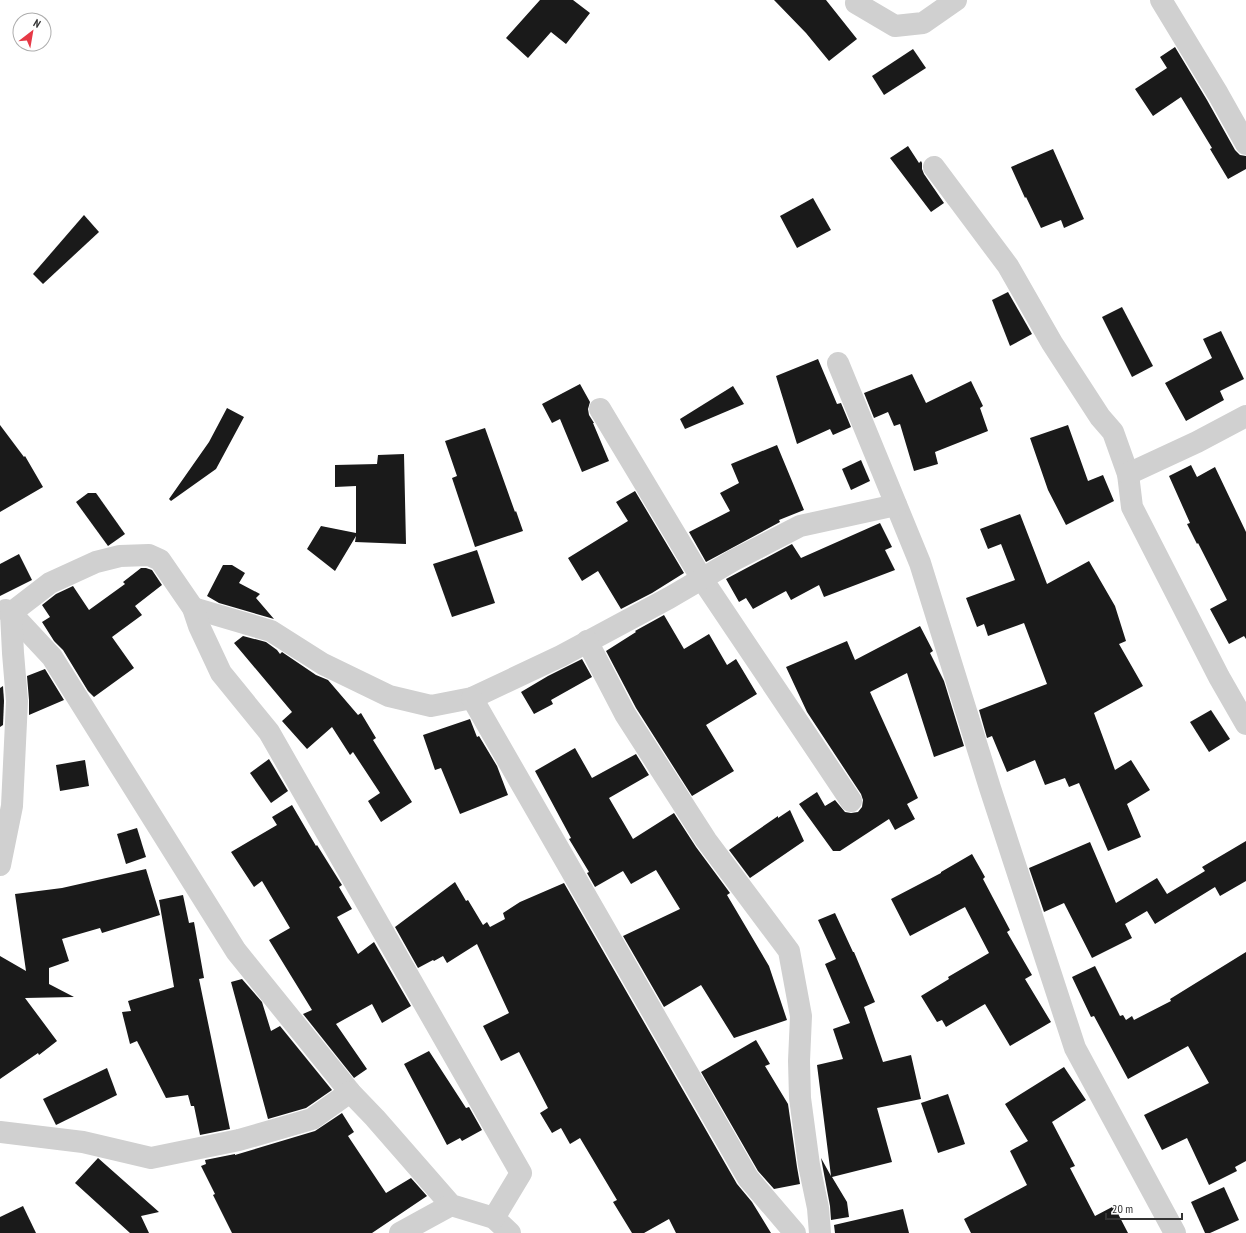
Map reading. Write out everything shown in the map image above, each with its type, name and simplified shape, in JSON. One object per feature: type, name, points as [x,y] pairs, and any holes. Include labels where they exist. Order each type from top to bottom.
[{"type":"street","points":[[856,2],[895,26],[923,23],[956,0]]},
{"type":"street","points":[[1161,0],[1218,94],[1246,144]]},
{"type":"street","points":[[934,167],[1008,266],[1052,343],[1100,417],[1113,432],[1128,474],[1132,507],[1219,677],[1246,724]]},
{"type":"street","points":[[838,363],[920,563],[990,788],[1076,1048],[1175,1233]]},
{"type":"street","points":[[600,410],[702,579],[851,801]]},
{"type":"street","points":[[1128,474],[1197,442],[1246,416]]},
{"type":"street","points":[[193,608],[271,631],[323,664],[389,696],[431,706],[472,698],[561,656],[734,560],[800,526],[896,505]]},
{"type":"street","points":[[6,610],[50,583],[96,562],[120,556],[149,555],[160,560],[193,608],[221,673],[269,732],[521,1173],[494,1218]]},
{"type":"street","points":[[0,865],[12,806],[17,701],[13,653],[6,610]]},
{"type":"street","points":[[6,610],[52,657],[236,951],[350,1092],[375,1118],[451,1205],[494,1218],[510,1233]]},
{"type":"street","points":[[588,641],[625,714],[702,834],[789,952],[801,1016],[799,1061],[800,1098],[809,1165],[818,1208],[820,1233]]},
{"type":"street","points":[[472,698],[748,1178],[795,1233]]},
{"type":"street","points":[[0,1132],[82,1142],[151,1158],[239,1140],[312,1119],[350,1092]]},
{"type":"street","points":[[400,1233],[451,1205]]},
{"type":"building","points":[[540,0],[573,0],[590,13],[566,44],[551,32],[528,58],[506,38]]},
{"type":"building","points":[[774,0],[826,0],[857,39],[829,61],[806,33]]},
{"type":"building","points":[[1175,47],[1235,150],[1240,155],[1246,156],[1246,169],[1228,179],[1210,149],[1212,148],[1181,97],[1153,116],[1135,89],[1167,68],[1160,57]]},
{"type":"building","points":[[913,49],[926,68],[884,95],[872,76]]},
{"type":"building","points":[[908,146],[919,163],[921,161],[924,174],[944,203],[931,212],[890,158]]},
{"type":"building","points":[[1053,149],[1084,219],[1064,228],[1061,220],[1041,228],[1011,167]]},
{"type":"building","points":[[813,198],[831,230],[797,248],[780,216]]},
{"type":"building","points":[[84,215],[99,232],[43,284],[33,274]]},
{"type":"building","points":[[1008,292],[1032,334],[1010,346],[992,300]]},
{"type":"building","points":[[1122,307],[1153,366],[1132,377],[1102,317]]},
{"type":"building","points":[[1221,331],[1244,379],[1220,391],[1224,400],[1186,421],[1165,383],[1212,358],[1203,339]]},
{"type":"building","points":[[818,359],[837,404],[841,403],[851,427],[833,435],[830,429],[797,444],[776,376]]},
{"type":"building","points":[[912,374],[926,403],[971,381],[983,406],[980,408],[988,431],[935,452],[938,464],[914,471],[900,424],[894,426],[888,412],[874,418],[864,393]]},
{"type":"building","points":[[580,384],[590,402],[588,409],[589,415],[594,423],[609,461],[582,472],[560,419],[552,423],[542,404]]},
{"type":"building","points":[[733,386],[744,404],[685,429],[680,419]]},
{"type":"building","points":[[227,408],[244,417],[216,469],[171,501],[169,499],[209,442]]},
{"type":"building","points":[[0,425],[24,457],[25,456],[43,487],[0,512]]},
{"type":"building","points":[[1068,425],[1088,481],[1103,475],[1114,501],[1066,525],[1048,490],[1030,438]]},
{"type":"building","points":[[485,428],[523,531],[475,547],[452,478],[457,476],[445,441]]},
{"type":"building","points":[[777,445],[804,510],[779,520],[780,522],[706,562],[689,532],[730,511],[720,493],[739,483],[731,464]]},
{"type":"building","points":[[404,454],[406,544],[355,542],[356,536],[335,571],[307,549],[321,526],[356,533],[356,486],[335,487],[335,465],[377,464],[378,455]]},
{"type":"building","points":[[861,460],[870,481],[851,490],[842,469]]},
{"type":"building","points":[[1191,465],[1197,477],[1215,467],[1246,532],[1246,639],[1244,636],[1229,644],[1210,609],[1227,600],[1187,524],[1190,523],[1169,476]]},
{"type":"building","points":[[635,491],[684,573],[652,593],[621,609],[598,571],[582,581],[568,558],[628,521],[616,502]]},
{"type":"building","points":[[88,493],[96,493],[125,534],[108,546],[76,502]]},
{"type":"building","points":[[1020,514],[1047,584],[1089,561],[1115,606],[1126,641],[1119,644],[1143,686],[1094,713],[1115,770],[1131,760],[1150,790],[1127,804],[1141,837],[1108,851],[1079,783],[1069,787],[1065,778],[1045,785],[1035,760],[1007,772],[992,736],[987,738],[979,710],[1047,684],[1024,623],[988,636],[984,624],[977,627],[966,598],[1015,580],[1001,544],[988,549],[980,529]]},
{"type":"building","points":[[880,523],[892,547],[885,550],[895,570],[824,597],[819,585],[791,600],[786,591],[753,609],[746,598],[739,602],[726,579],[792,544],[801,558]]},
{"type":"building","points":[[477,550],[495,603],[452,617],[433,564]]},
{"type":"building","points":[[19,554],[32,580],[0,596],[0,564]]},
{"type":"building","points":[[223,565],[232,565],[245,573],[239,583],[260,594],[256,598],[274,619],[219,603],[207,596]]},
{"type":"building","points":[[141,568],[152,570],[162,585],[135,606],[142,615],[112,637],[134,668],[94,697],[88,691],[63,650],[54,641],[42,622],[50,617],[42,605],[56,594],[73,586],[89,610],[125,584],[123,582]]},
{"type":"building","points":[[664,615],[684,649],[709,634],[727,665],[736,659],[757,694],[706,725],[734,771],[692,796],[636,708],[606,651],[636,632],[635,631]]},
{"type":"building","points":[[920,626],[933,651],[930,653],[944,681],[964,746],[934,757],[907,673],[870,692],[918,798],[907,804],[915,819],[895,830],[889,819],[840,851],[833,851],[799,804],[817,792],[825,806],[835,800],[845,812],[851,813],[858,812],[862,807],[863,800],[861,794],[807,712],[786,667],[847,641],[855,660]]},
{"type":"building","points":[[243,636],[266,642],[280,654],[282,652],[316,675],[328,680],[358,715],[361,713],[376,738],[373,740],[412,802],[381,822],[368,801],[380,793],[353,752],[350,755],[332,727],[307,749],[282,721],[292,712],[234,643]]},
{"type":"building","points":[[582,659],[592,677],[551,700],[553,704],[534,714],[521,692],[548,676]]},
{"type":"building","points":[[45,669],[64,700],[29,715],[27,676]]},
{"type":"building","points":[[3,686],[3,725],[0,727],[0,688]]},
{"type":"building","points":[[1211,710],[1230,739],[1209,752],[1190,722]]},
{"type":"building","points":[[470,719],[477,737],[479,736],[497,766],[508,795],[460,814],[441,768],[435,770],[423,735]]},
{"type":"building","points":[[575,748],[592,778],[636,754],[649,775],[609,798],[633,839],[674,813],[696,847],[730,893],[727,895],[769,966],[787,1020],[734,1038],[701,985],[664,1007],[623,936],[680,909],[656,870],[631,884],[623,871],[595,887],[587,873],[589,872],[569,839],[571,838],[535,771]]},
{"type":"building","points":[[269,759],[288,791],[271,803],[250,773]]},
{"type":"building","points":[[85,760],[89,786],[60,791],[56,765]]},
{"type":"building","points":[[292,805],[316,846],[317,845],[342,885],[339,887],[352,909],[337,917],[358,954],[374,942],[411,1006],[382,1023],[372,1004],[336,1024],[367,1069],[354,1078],[303,1014],[312,1010],[269,940],[290,928],[262,881],[254,887],[231,852],[277,825],[272,817]]},
{"type":"building","points":[[790,810],[804,841],[750,878],[729,850],[778,816],[778,818]]},
{"type":"building","points":[[137,828],[146,857],[126,864],[117,834]]},
{"type":"building","points":[[1246,841],[1246,881],[1220,896],[1215,887],[1155,924],[1147,911],[1125,924],[1132,938],[1092,958],[1064,903],[1044,912],[1029,868],[1090,842],[1116,903],[1157,878],[1167,894],[1205,871],[1202,867]]},
{"type":"building","points":[[972,854],[985,877],[983,879],[1010,930],[1007,932],[1032,975],[1025,979],[1051,1022],[1010,1046],[985,1004],[946,1027],[942,1020],[937,1022],[921,996],[949,979],[948,977],[989,953],[965,907],[910,936],[891,899],[941,873]]},
{"type":"building","points":[[146,869],[160,915],[102,933],[100,928],[62,939],[69,961],[49,968],[49,984],[74,997],[25,998],[57,1041],[39,1055],[38,1053],[0,1079],[0,956],[26,971],[15,894],[62,888]]},
{"type":"building","points":[[455,882],[483,925],[487,922],[490,927],[505,919],[503,913],[520,902],[564,883],[737,1184],[752,1202],[771,1233],[676,1233],[669,1219],[644,1233],[632,1233],[613,1202],[617,1200],[580,1138],[570,1144],[561,1128],[552,1133],[540,1113],[548,1108],[519,1052],[501,1061],[483,1026],[509,1013],[477,944],[447,963],[443,956],[418,968],[395,927]]},
{"type":"building","points":[[183,895],[189,923],[194,922],[204,978],[199,979],[230,1129],[200,1135],[194,1106],[191,1106],[188,1095],[166,1098],[137,1041],[130,1044],[122,1012],[131,1011],[128,1001],[174,987],[159,900]]},
{"type":"building","points":[[835,913],[854,952],[875,1002],[864,1007],[883,1062],[911,1055],[921,1099],[877,1108],[892,1162],[832,1177],[847,1202],[849,1217],[831,1220],[830,1206],[821,1158],[831,1176],[817,1065],[843,1059],[833,1029],[850,1023],[825,964],[836,959],[818,920]]},
{"type":"building","points":[[1246,952],[1246,1161],[1235,1167],[1237,1171],[1209,1185],[1187,1138],[1162,1150],[1144,1115],[1209,1083],[1188,1046],[1128,1079],[1094,1016],[1091,1017],[1072,977],[1095,966],[1120,1016],[1123,1015],[1126,1020],[1132,1016],[1134,1020],[1171,1001],[1170,999]]},
{"type":"building","points":[[242,979],[262,1002],[271,1031],[280,1026],[332,1090],[306,1108],[268,1119],[231,982]]},
{"type":"building","points":[[756,1040],[770,1064],[765,1066],[788,1104],[800,1184],[774,1189],[758,1171],[701,1072]]},
{"type":"building","points":[[429,1051],[466,1108],[469,1107],[482,1130],[462,1141],[460,1138],[447,1145],[404,1064]]},
{"type":"building","points":[[1064,1067],[1086,1100],[1052,1122],[1075,1166],[1070,1168],[1095,1216],[1114,1206],[1128,1233],[971,1233],[964,1219],[1027,1185],[1010,1151],[1028,1141],[1005,1104]]},
{"type":"building","points":[[107,1068],[117,1095],[56,1125],[43,1099]]},
{"type":"building","points":[[948,1094],[965,1144],[938,1153],[921,1103]]},
{"type":"building","points":[[342,1113],[354,1132],[348,1136],[386,1193],[411,1178],[427,1196],[372,1233],[232,1233],[213,1195],[215,1194],[201,1166],[206,1164],[205,1160],[235,1155],[315,1131]]},
{"type":"building","points":[[98,1158],[159,1212],[141,1216],[149,1233],[130,1233],[75,1183]]},
{"type":"building","points":[[1224,1187],[1239,1220],[1210,1233],[1205,1233],[1191,1202]]},
{"type":"building","points":[[23,1206],[36,1233],[0,1233],[0,1217]]},
{"type":"building","points":[[903,1209],[909,1233],[835,1233],[834,1225]]}]
